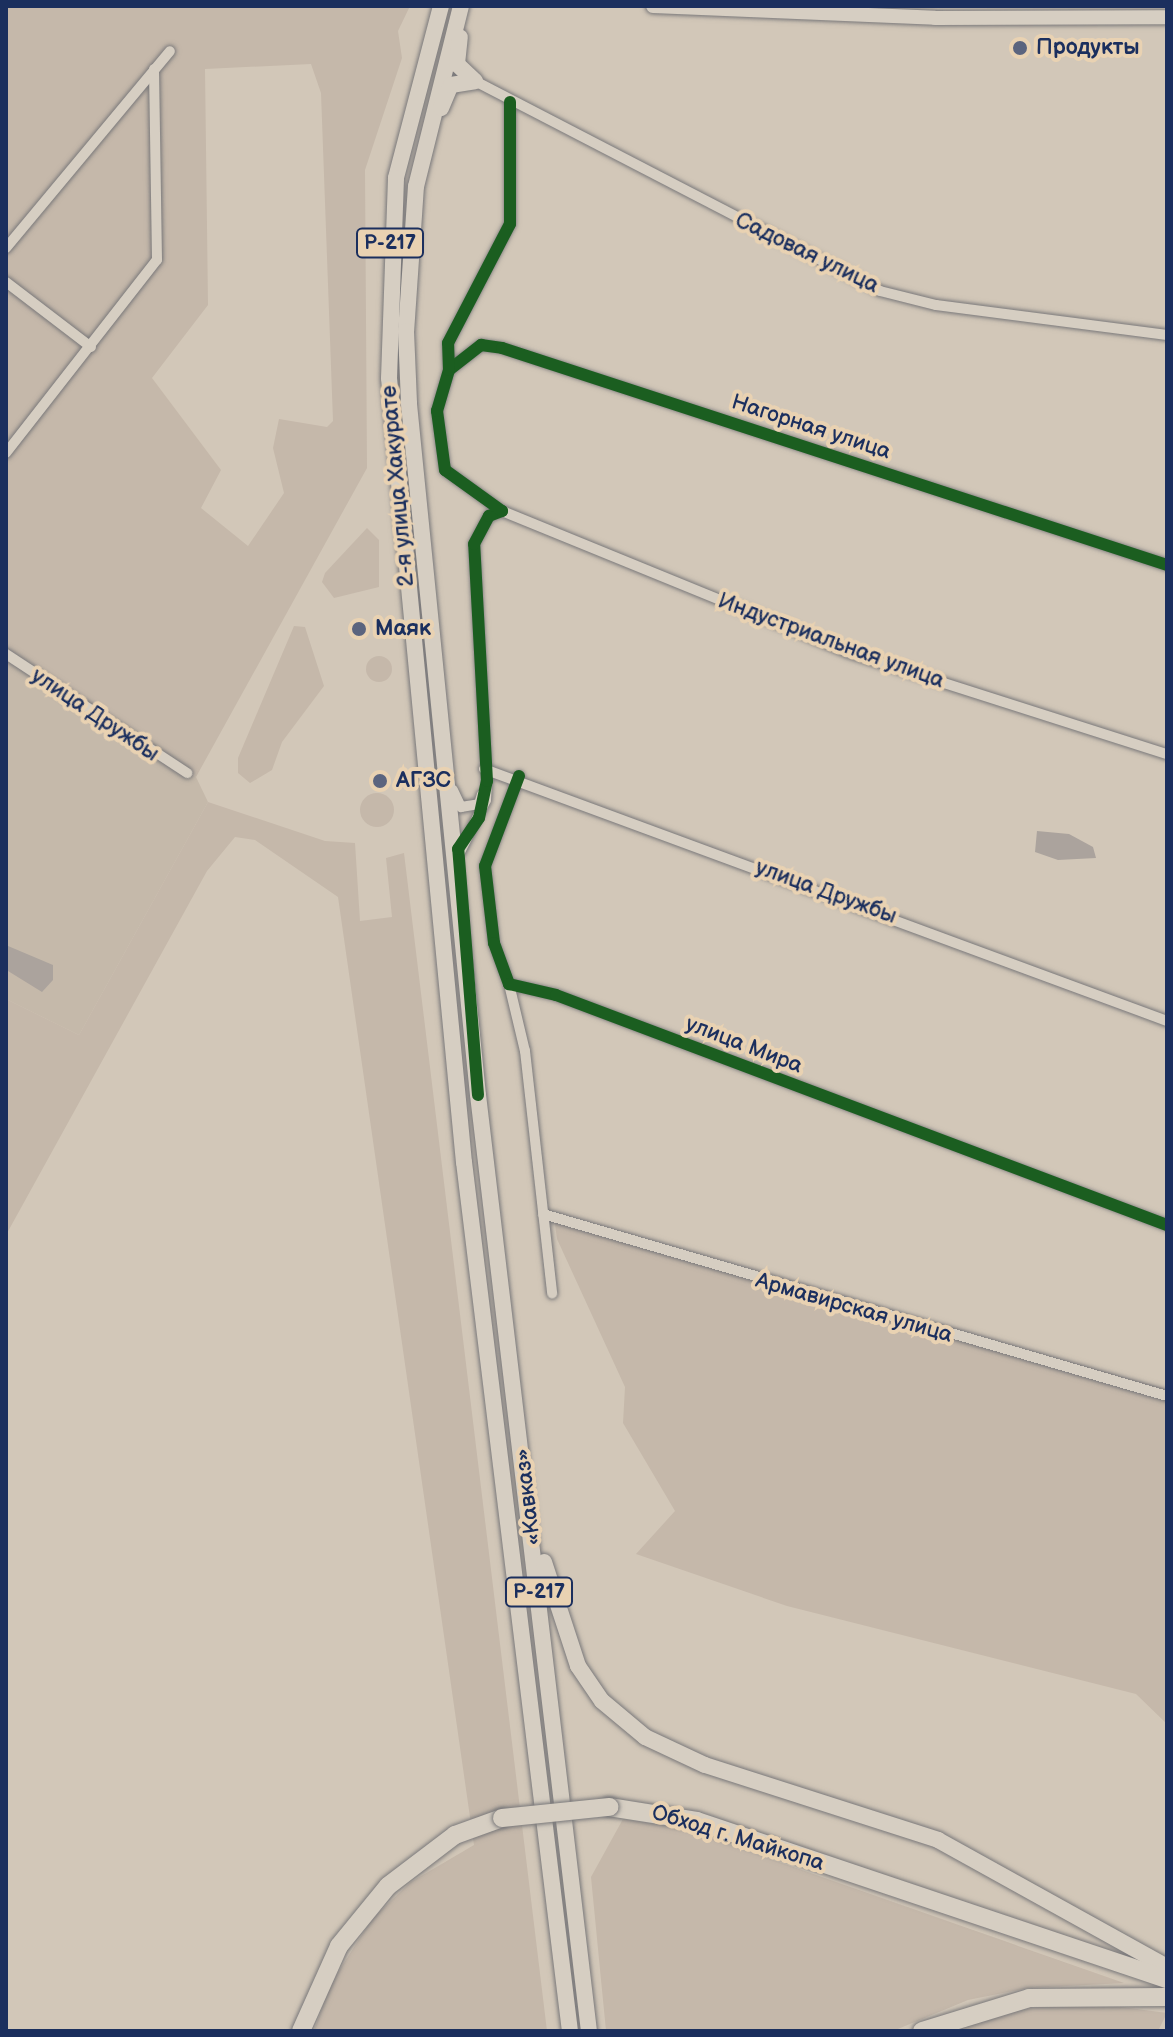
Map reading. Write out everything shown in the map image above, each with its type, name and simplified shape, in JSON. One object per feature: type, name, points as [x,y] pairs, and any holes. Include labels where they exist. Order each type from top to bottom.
[{"type":"highway","name":"Обход г. Майкопа","points":[[301,2031],[339,1946],[380,1894],[455,1835],[502,1818],[609,1807],[697,1821],[1167,1979]]},
{"type":"highway","points":[[922,2031],[1029,1998],[1167,1997]]},
{"type":"main road","points":[[396,178],[400,115],[430,6]]},
{"type":"main road","name":"2-я улица Хакурате","points":[[441,6],[396,178],[389,393],[464,1162]]},
{"type":"main road","name":"2-я улица Хакурате","points":[[461,6],[416,186],[408,367],[436,676],[486,1154]]},
{"type":"main road","points":[[408,367],[426,181],[444,93],[470,6]]},
{"type":"main road","points":[[653,6],[1021,11],[1167,17]]},
{"type":"main road","points":[[456,48],[457,64],[475,81]]},
{"type":"main road","points":[[444,93],[460,80],[475,81]]},
{"type":"main road","name":"«Кавказ»","points":[[486,1154],[589,2031]]},
{"type":"main road","name":"«Кавказ»","points":[[464,1162],[570,2031]]},
{"type":"main road","points":[[518,1415],[564,1636],[590,1686],[623,1722],[705,1765],[938,1840],[1167,1967]]},
{"type":"street","points":[[6,248],[170,51]]},
{"type":"street","points":[[6,453],[157,260],[154,69]]},
{"type":"street","name":"Садовая улица","points":[[475,81],[510,102],[880,291],[936,305],[1167,335]]},
{"type":"street","name":"Индустриальная улица","points":[[510,102],[510,224],[448,343],[449,370],[437,411],[445,470],[502,511],[847,652],[1167,754]]},
{"type":"street","points":[[6,282],[91,347]]},
{"type":"street","name":"Нагорная улица","points":[[449,370],[481,345],[502,348],[1167,565]]},
{"type":"street","points":[[478,1095],[458,849],[479,818],[487,781],[473,557],[480,528],[502,511]]},
{"type":"street","name":"улица Дружбы","points":[[6,654],[187,773]]},
{"type":"street","points":[[436,676],[461,807],[479,804],[487,781]]},
{"type":"street","name":"улица Дружбы","points":[[484,769],[519,776],[1167,1021]]},
{"type":"street","points":[[519,776],[485,866],[494,943],[509,984],[525,1051],[552,1293]]},
{"type":"street","name":"улица Мира","points":[[509,984],[556,995],[1167,1225]]},
{"type":"street","name":"Армавирская улица","points":[[543,1214],[1167,1396]]},
{"type":"shaded area","points":[[6,6],[410,6],[398,31],[402,58],[365,170],[367,468],[196,777],[6,650]],"holes":[[[311,64],[321,93],[333,421],[327,427],[279,419],[273,448],[284,493],[248,546],[201,508],[221,470],[152,378],[208,305],[205,69]]]},
{"type":"shaded area","points":[[367,528],[379,540],[379,587],[334,598],[322,582],[325,573]]},
{"type":"shaded area","points":[[294,626],[305,627],[324,686],[282,742],[272,770],[250,783],[238,773],[238,758]]},
{"type":"shaded area","points":[[6,650],[196,777],[208,802],[79,1035],[6,999]]},
{"type":"shaded area","points":[[379,656],[389,659],[392,669],[389,679],[379,682],[369,679],[366,669],[369,659]]},
{"type":"shaded area","points":[[377,793],[389,798],[394,810],[389,822],[377,827],[365,822],[360,810],[365,798]]},
{"type":"shaded area","points":[[208,802],[325,841],[355,843],[360,921],[392,917],[386,858],[404,853],[547,2031],[314,2031],[330,1985],[372,1919],[411,1882],[474,1845],[338,897],[255,840],[235,837],[207,871],[6,1235],[6,999],[79,1035]]},
{"type":"shaded area","points":[[1037,831],[1069,834],[1093,847],[1096,858],[1058,860],[1035,852]]},
{"type":"shaded area","points":[[8,946],[53,965],[53,980],[42,992],[8,971]]},
{"type":"shaded area","points":[[554,1217],[1167,1389],[1167,1724],[1136,1694],[787,1606],[636,1554],[675,1511],[623,1423],[625,1387],[557,1239]]},
{"type":"shaded area","points":[[623,1819],[682,1828],[1124,1983],[1028,1988],[968,2000],[893,2031],[606,2031],[591,1877]]},
{"type":"shaded area","points":[[1083,2002],[1167,2013],[1158,2031],[947,2031],[1024,2009]]},
{"type":"cycle path","points":[[478,1095],[458,849],[479,818],[487,781],[474,544],[489,516],[502,511],[445,470],[437,411],[449,370],[448,343],[510,224],[510,102]]},
{"type":"cycle path","points":[[449,370],[481,345],[502,348],[1167,565]]},
{"type":"cycle path","points":[[519,776],[485,866],[494,943],[509,984],[556,995],[1167,1225]]},
{"type":"place","name":"Продукты","points":[[1020,48]]},
{"type":"place","name":"Маяк","points":[[359,629]]},
{"type":"place","name":"АГЗС","points":[[380,781]]}]
